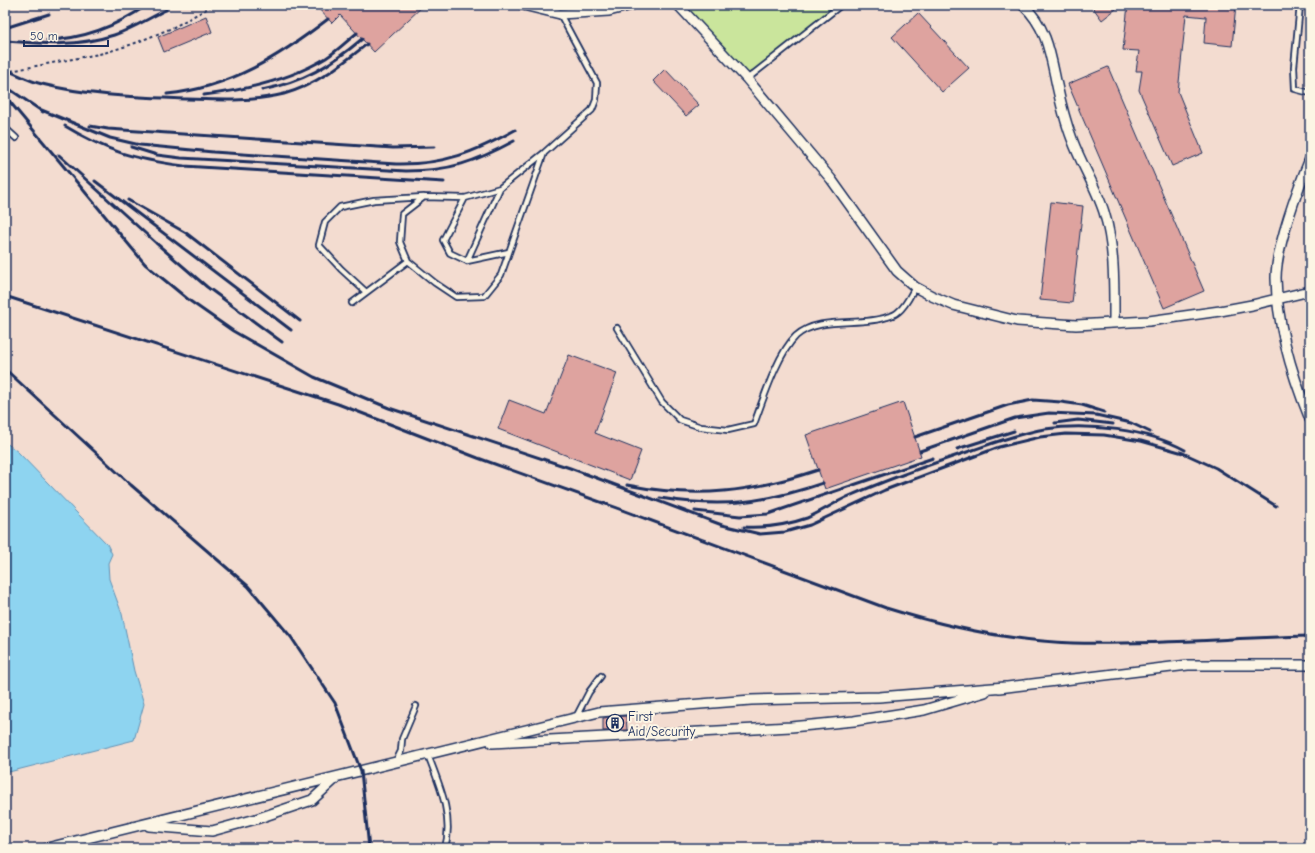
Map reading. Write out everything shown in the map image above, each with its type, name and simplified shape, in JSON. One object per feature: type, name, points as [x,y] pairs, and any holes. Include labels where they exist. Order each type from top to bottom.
[{"type":"street","points":[[523,5],[560,14],[613,11],[632,5]]},
{"type":"street","points":[[678,5],[747,79],[831,179],[897,271],[915,287],[953,305],[1017,321],[1076,325],[1149,321],[1220,311],[1310,291]]},
{"type":"street","points":[[1023,5],[1043,29],[1051,53],[1056,82],[1072,139],[1104,211],[1109,235],[1114,289],[1114,323]]},
{"type":"street","points":[[1310,159],[1283,238],[1276,277],[1286,349],[1295,380],[1310,419]]},
{"type":"street","points":[[47,848],[396,763],[576,717],[623,709],[759,700],[879,697],[1004,687],[1188,665],[1310,665]]},
{"type":"street","points":[[470,744],[791,727],[854,721],[924,710],[1004,687]]},
{"type":"street","points":[[140,825],[212,831],[256,819],[312,800],[337,777]]},
{"type":"lane","points":[[747,79],[841,5]]},
{"type":"lane","points":[[1300,5],[1294,67],[1295,89],[1310,93]]},
{"type":"lane","points":[[366,292],[319,246],[324,222],[340,207],[374,200],[424,197],[465,198],[500,188],[592,110],[596,100],[596,83],[560,14]]},
{"type":"lane","points":[[5,128],[16,138]]},
{"type":"lane","points":[[424,197],[402,214],[400,242],[408,261],[435,283],[456,297],[484,296],[501,276],[544,152]]},
{"type":"lane","points":[[467,261],[500,188]]},
{"type":"lane","points":[[465,198],[443,240],[450,253],[467,261],[509,252]]},
{"type":"lane","points":[[352,303],[408,261]]},
{"type":"lane","points":[[617,328],[662,402],[680,420],[701,427],[728,430],[754,424],[781,358],[796,337],[806,330],[824,324],[874,322],[897,314],[905,305],[915,287]]},
{"type":"lane","points":[[576,717],[589,692],[601,676]]},
{"type":"lane","points":[[396,763],[401,751],[402,739],[416,706]]},
{"type":"lane","points":[[428,755],[440,787],[448,820],[445,848]]},
{"type":"path","points":[[5,72],[104,53],[133,44],[172,28],[214,5]]},
{"type":"shaded area","points":[[5,5],[1310,5],[1310,848],[5,848]]},
{"type":"green space","points":[[680,5],[840,5],[747,78]]},
{"type":"water","points":[[5,442],[18,452],[107,544],[112,554],[108,563],[109,579],[122,614],[134,671],[144,704],[134,740],[5,773]]},
{"type":"building","points":[[315,5],[424,5],[374,52],[340,15],[332,23]]},
{"type":"building","points":[[1091,5],[1121,5],[1102,20]]},
{"type":"building","points":[[1128,5],[1236,5],[1232,46],[1204,43],[1206,17],[1186,15],[1178,92],[1203,153],[1172,166],[1139,90],[1142,71],[1136,71],[1139,51],[1123,50]]},
{"type":"building","points":[[918,13],[969,68],[942,92],[892,37]]},
{"type":"building","points":[[206,16],[212,32],[164,52],[158,37]]},
{"type":"building","points":[[1108,67],[1204,291],[1164,308],[1068,84]]},
{"type":"building","points":[[665,69],[699,105],[686,116],[653,81]]},
{"type":"building","points":[[1051,202],[1083,206],[1072,303],[1040,300]]},
{"type":"building","points":[[569,355],[617,373],[595,433],[641,451],[630,480],[498,429],[509,400],[546,414]]},
{"type":"building","points":[[903,402],[921,456],[825,489],[806,435]]},
{"type":"building","name":"First Aid/Security","points":[[626,716],[627,730],[603,731],[603,718]]},
{"type":"railway","points":[[47,40],[74,37],[99,30],[124,19],[147,5]]},
{"type":"railway","points":[[5,41],[60,44],[100,39],[127,30],[166,10]]},
{"type":"railway","points":[[5,28],[49,14]]},
{"type":"railway","points":[[167,94],[190,91],[212,85],[253,68],[310,33],[328,19]]},
{"type":"railway","points":[[204,95],[252,87],[298,72],[326,58],[357,33]]},
{"type":"railway","points":[[262,90],[277,87],[315,72],[339,57],[362,39]]},
{"type":"railway","points":[[5,69],[37,83],[78,91],[132,97],[223,100],[248,99],[272,97],[307,86],[328,74],[367,44]]},
{"type":"railway","points":[[5,86],[43,112]]},
{"type":"railway","points":[[5,96],[145,264],[190,301],[233,331],[314,377],[389,408],[570,468],[722,525],[760,534],[785,532],[810,525],[885,490],[999,447],[1040,437],[1066,434],[1104,435],[1141,441],[1183,453],[1216,468],[1276,506]]},
{"type":"railway","points":[[39,109],[110,138],[140,145],[213,152],[396,164],[429,162],[458,156],[486,145],[515,130]]},
{"type":"railway","points":[[65,126],[80,135],[122,153],[184,166],[444,182]]},
{"type":"railway","points":[[90,126],[108,129],[393,148],[434,147]]},
{"type":"railway","points":[[131,147],[157,155],[181,158],[422,171],[462,164],[487,155],[514,141]]},
{"type":"railway","points":[[59,155],[207,287],[282,342]]},
{"type":"railway","points":[[95,181],[291,330]]},
{"type":"railway","points":[[128,200],[186,233],[300,321]]},
{"type":"railway","points":[[1310,257],[1307,292],[1310,339]]},
{"type":"railway","points":[[5,296],[338,404],[478,458],[886,608],[955,627],[1002,636],[1049,642],[1073,643],[1162,642],[1310,636]]},
{"type":"railway","points":[[5,369],[131,485],[248,586],[291,637],[335,703],[361,771],[369,848]]},
{"type":"railway","points":[[915,437],[1008,405],[1033,400],[1082,405],[1104,412]]},
{"type":"railway","points":[[920,451],[1015,418],[1049,413],[1096,415],[1131,423],[1150,432]]},
{"type":"railway","points":[[1055,423],[1078,420],[1113,424]]},
{"type":"railway","points":[[744,527],[776,526],[807,518],[847,497],[925,466],[999,441],[1045,429],[1062,427],[1098,427],[1117,429],[1153,437],[1185,450]]},
{"type":"railway","points":[[957,449],[1014,431]]},
{"type":"railway","points":[[695,511],[740,516],[768,514],[933,458]]},
{"type":"railway","points":[[627,485],[677,492],[724,491],[770,484],[818,470]]},
{"type":"railway","points":[[660,498],[703,503],[743,502],[782,495],[823,483]]},
{"type":"place","name":"First Aid/Security","points":[[615,723]]}]
